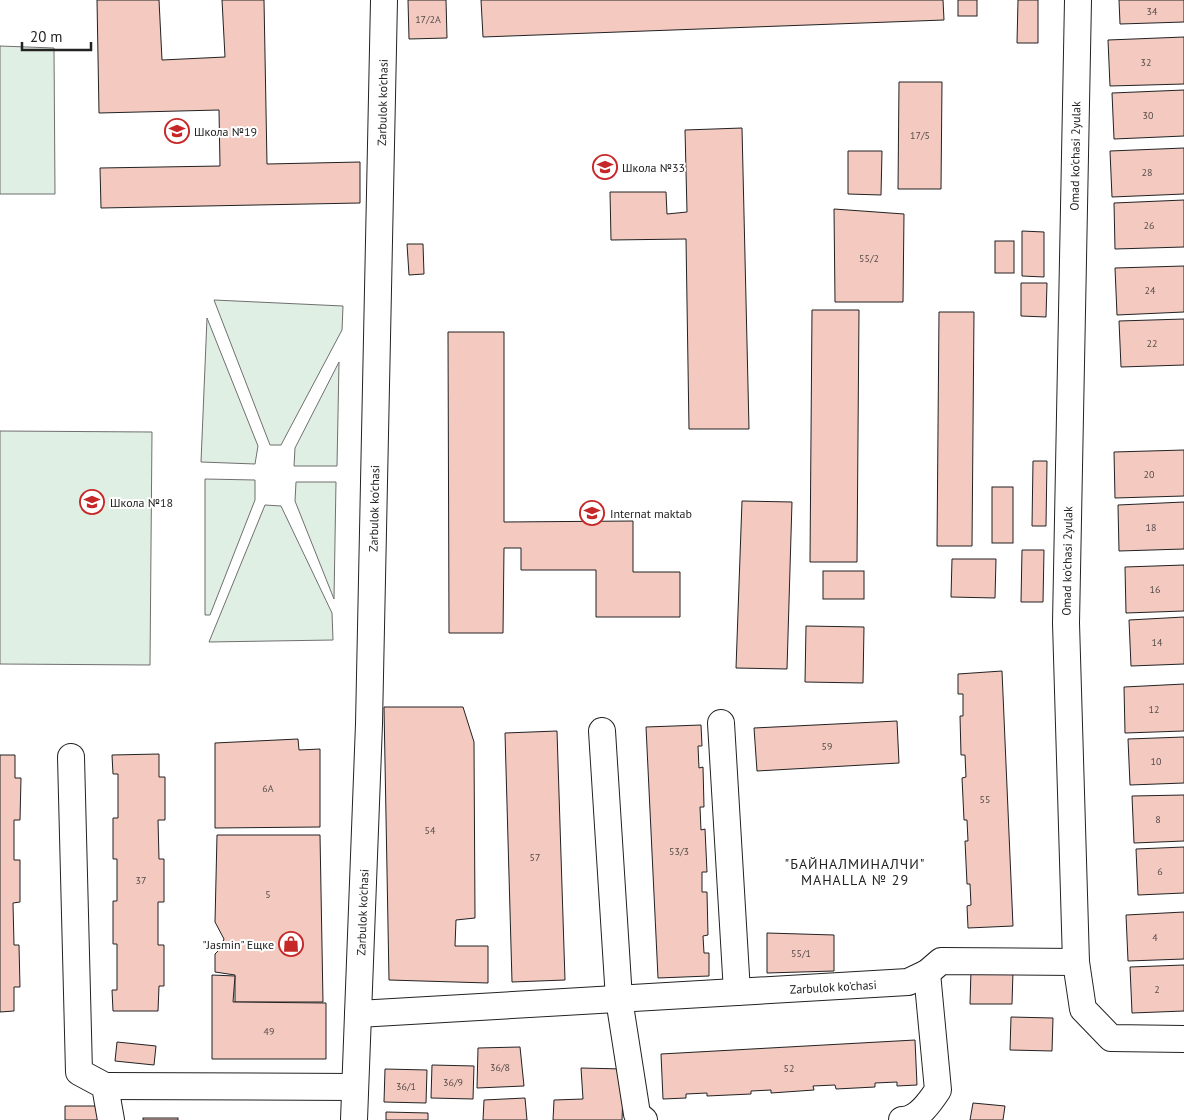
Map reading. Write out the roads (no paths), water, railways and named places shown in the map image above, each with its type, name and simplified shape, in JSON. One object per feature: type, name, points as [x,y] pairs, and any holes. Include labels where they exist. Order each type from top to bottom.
[{"type":"street","name":"Zarbulok ko'chasi","points":[[354,1120],[369,715],[384,0]]},
{"type":"street","name":"Omad ko'chasi 2yulak","points":[[1078,0],[1066,623],[1076,962],[1083,1009],[1111,1038],[1184,1039]]},
{"type":"street","points":[[721,723],[737,992]]},
{"type":"street","points":[[602,731],[619,999],[638,1114],[644,1120]]},
{"type":"street","points":[[71,756],[79,1072],[105,1086],[355,1087]]},
{"type":"street","name":"Zarbulok ko'chasi","points":[[358,1014],[908,982],[927,974],[941,961],[1076,962]]},
{"type":"street","points":[[902,1120],[909,1120],[928,1106],[938,1090],[927,974]]},
{"type":"street","points":[[105,1086],[111,1120]]},
{"type":"place","name":"Школа №19","points":[[177,131]]},
{"type":"place","name":"Школа №33","points":[[605,167]]},
{"type":"place","name":"Школа №18","points":[[92,502]]},
{"type":"place","name":"Internat maktab","points":[[592,513]]},
{"type":"place","name":"\"Jasmin\" Ещке","points":[[291,944]]},
{"type":"district","name":"\"БАЙНАЛМИНАЛЧИ\" MAHALLA № 29","points":[[855,872]]}]
